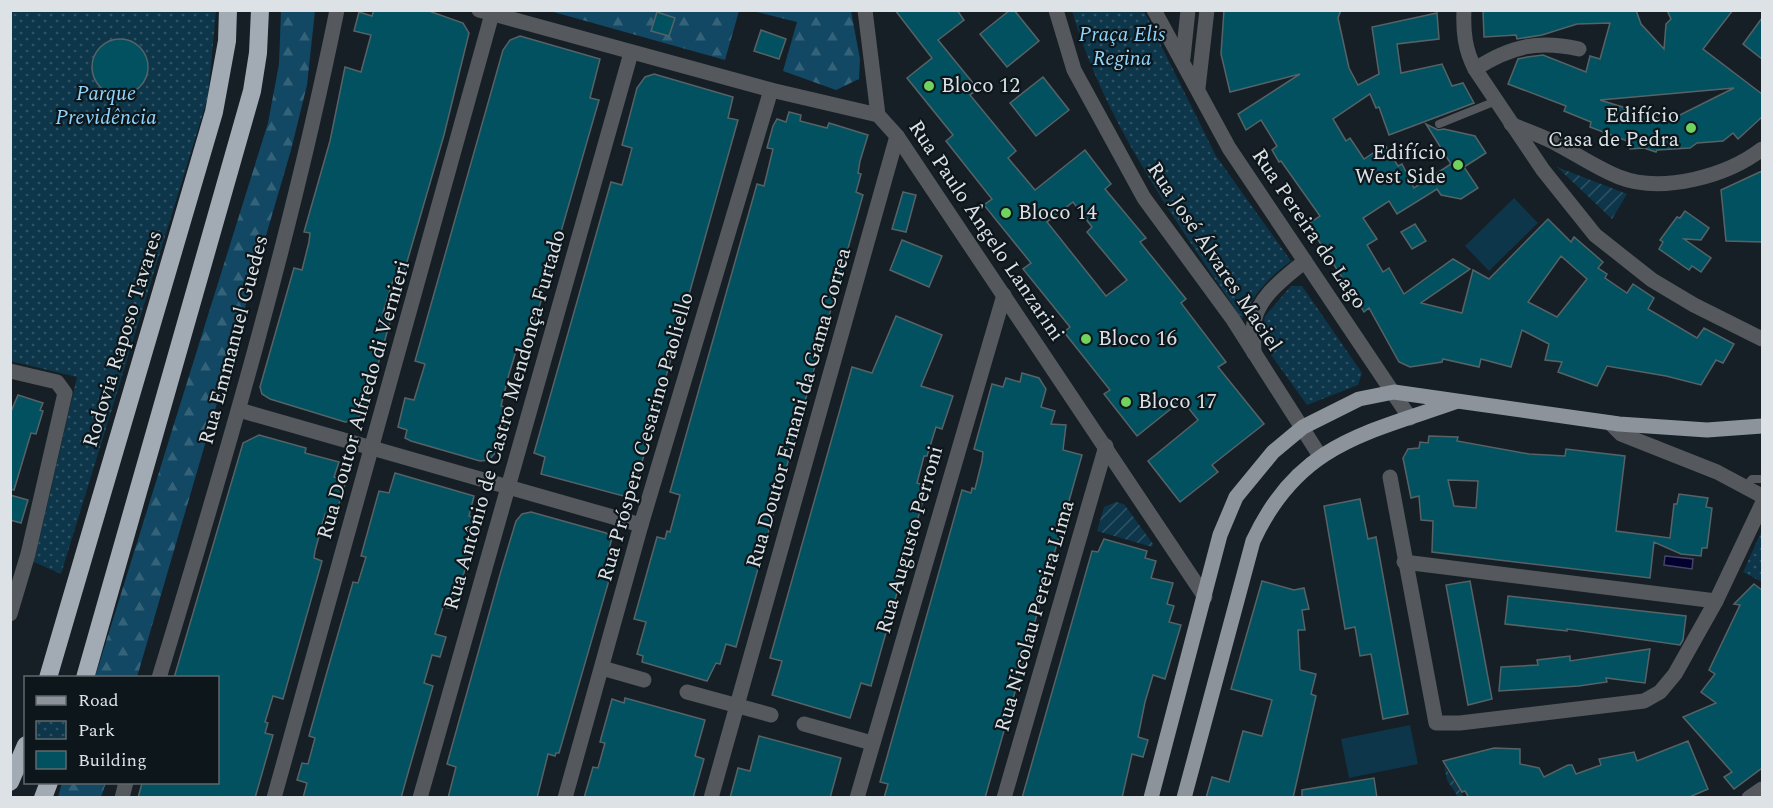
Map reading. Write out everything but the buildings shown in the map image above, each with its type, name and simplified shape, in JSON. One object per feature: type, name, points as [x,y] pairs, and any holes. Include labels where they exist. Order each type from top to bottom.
[{"type":"highway","name":"Rodovia Raposo Tavares","points":[[49,676],[214,112],[225,53],[228,10]]},
{"type":"highway","points":[[86,676],[252,91],[258,53],[260,10]]},
{"type":"highway","points":[[10,782],[24,750]]},
{"type":"highway","points":[[43,798],[49,784]]},
{"type":"main road","points":[[1151,798],[1220,535],[1236,497],[1273,452],[1303,427],[1359,399],[1394,392],[1610,423],[1707,430],[1762,426]]},
{"type":"main road","points":[[1184,798],[1253,541],[1274,504],[1302,472],[1320,456],[1359,434],[1458,401]]},
{"type":"street","name":"Rua Emmanuel Guedes","points":[[160,676],[239,410],[318,108],[337,10]]},
{"type":"street","points":[[865,10],[878,116]]},
{"type":"street","name":"Rua José Álvares Maciel","points":[[1056,10],[1074,69],[1144,198],[1232,318],[1320,456]]},
{"type":"street","name":"Rua Pereira do Lago","points":[[1154,10],[1183,58],[1229,148],[1410,418]]},
{"type":"street","points":[[1183,58],[1188,10]]},
{"type":"street","points":[[1198,88],[1207,10]]},
{"type":"street","points":[[1464,10],[1463,31],[1469,57],[1475,69],[1543,170],[1595,235],[1652,280],[1694,305],[1762,339]]},
{"type":"street","name":"Rua Paulo Ângelo Lanzarini","points":[[485,12],[631,53],[878,116],[897,136],[1205,597]]},
{"type":"street","name":"Rua Doutor Alfredo di Vernieri","points":[[274,798],[372,449],[485,12]]},
{"type":"street","points":[[1475,69],[1502,52],[1535,44],[1558,44],[1580,49]]},
{"type":"street","name":"Rua Antônio de Castro Mendonça Furtado","points":[[420,798],[631,53]]},
{"type":"street","name":"Rua Próspero Cesarino Paoliello","points":[[565,798],[641,525],[771,90]]},
{"type":"street","points":[[1511,124],[1555,143],[1621,178],[1655,183],[1718,174],[1743,163],[1762,149]]},
{"type":"street","name":"Rua Doutor Ernani da Gama Correa","points":[[711,798],[897,136]]},
{"type":"street","points":[[1254,352],[1254,323],[1260,306],[1277,285],[1305,261]]},
{"type":"street","name":"Rua Augusto Perroni","points":[[856,798],[1004,295]]},
{"type":"street","points":[[10,371],[57,382],[65,393],[28,554],[10,614]]},
{"type":"street","points":[[239,410],[641,525]]},
{"type":"street","points":[[1610,423],[1621,434],[1717,472],[1762,496]]},
{"type":"street","name":"Rua Nicolau Pereira Lima","points":[[1004,798],[1106,446]]},
{"type":"street","points":[[1390,477],[1404,562],[1436,723],[1460,723],[1644,701],[1659,692],[1676,674],[1716,601],[1762,504]]},
{"type":"street","points":[[1404,562],[1716,601]]},
{"type":"street","points":[[602,668],[644,680]]},
{"type":"street","points":[[687,692],[771,715]]},
{"type":"street","points":[[804,724],[872,743]]},
{"type":"street","points":[[1749,798],[1762,789]]},
{"type":"lane","points":[[1439,124],[1496,101]]},
{"type":"lane","points":[[1745,487],[1752,479],[1762,479]]},
{"type":"green space","name":"Parque Previdência","points":[[11,11],[216,11],[208,97],[61,574],[34,562],[77,377],[11,361]]},
{"type":"green space","points":[[281,11],[315,11],[307,85],[291,150],[137,676],[95,676],[268,123],[279,64]]},
{"type":"green space","points":[[550,11],[739,11],[725,60]]},
{"type":"green space","points":[[753,11],[851,11],[860,59],[859,79],[836,90],[783,71],[797,22]]},
{"type":"green space","name":"Praça Elis Regina","points":[[1072,11],[1144,11],[1216,156],[1291,261],[1262,287],[1242,319],[1168,209],[1123,133],[1086,53]]},
{"type":"green space","points":[[1557,167],[1627,194],[1612,219]]},
{"type":"green space","points":[[1514,198],[1538,223],[1489,271],[1465,246]]},
{"type":"green space","points":[[1291,286],[1302,286],[1362,373],[1358,385],[1307,405],[1261,341],[1265,316]]},
{"type":"green space","points":[[1116,502],[1124,504],[1153,544],[1152,547],[1097,531],[1104,507]]},
{"type":"green space","points":[[1762,530],[1762,582],[1743,572]]},
{"type":"green space","points":[[1410,725],[1418,764],[1349,778],[1341,739]]},
{"type":"green space","points":[[1444,766],[1464,797],[1458,797],[1447,780]]},
{"type":"green space","points":[[61,784],[106,784],[101,797],[58,797]]},
{"type":"shaded area","points":[[1665,556],[1693,559],[1692,569],[1664,565]]},
{"type":"place","name":"Bloco 12","points":[[929,86]]},
{"type":"place","name":"Edifício Casa de Pedra","points":[[1691,128]]},
{"type":"place","name":"Edifício West Side","points":[[1458,165]]},
{"type":"place","name":"Bloco 14","points":[[1006,213]]},
{"type":"place","name":"Bloco 16","points":[[1086,339]]},
{"type":"place","name":"Bloco 17","points":[[1126,402]]}]
